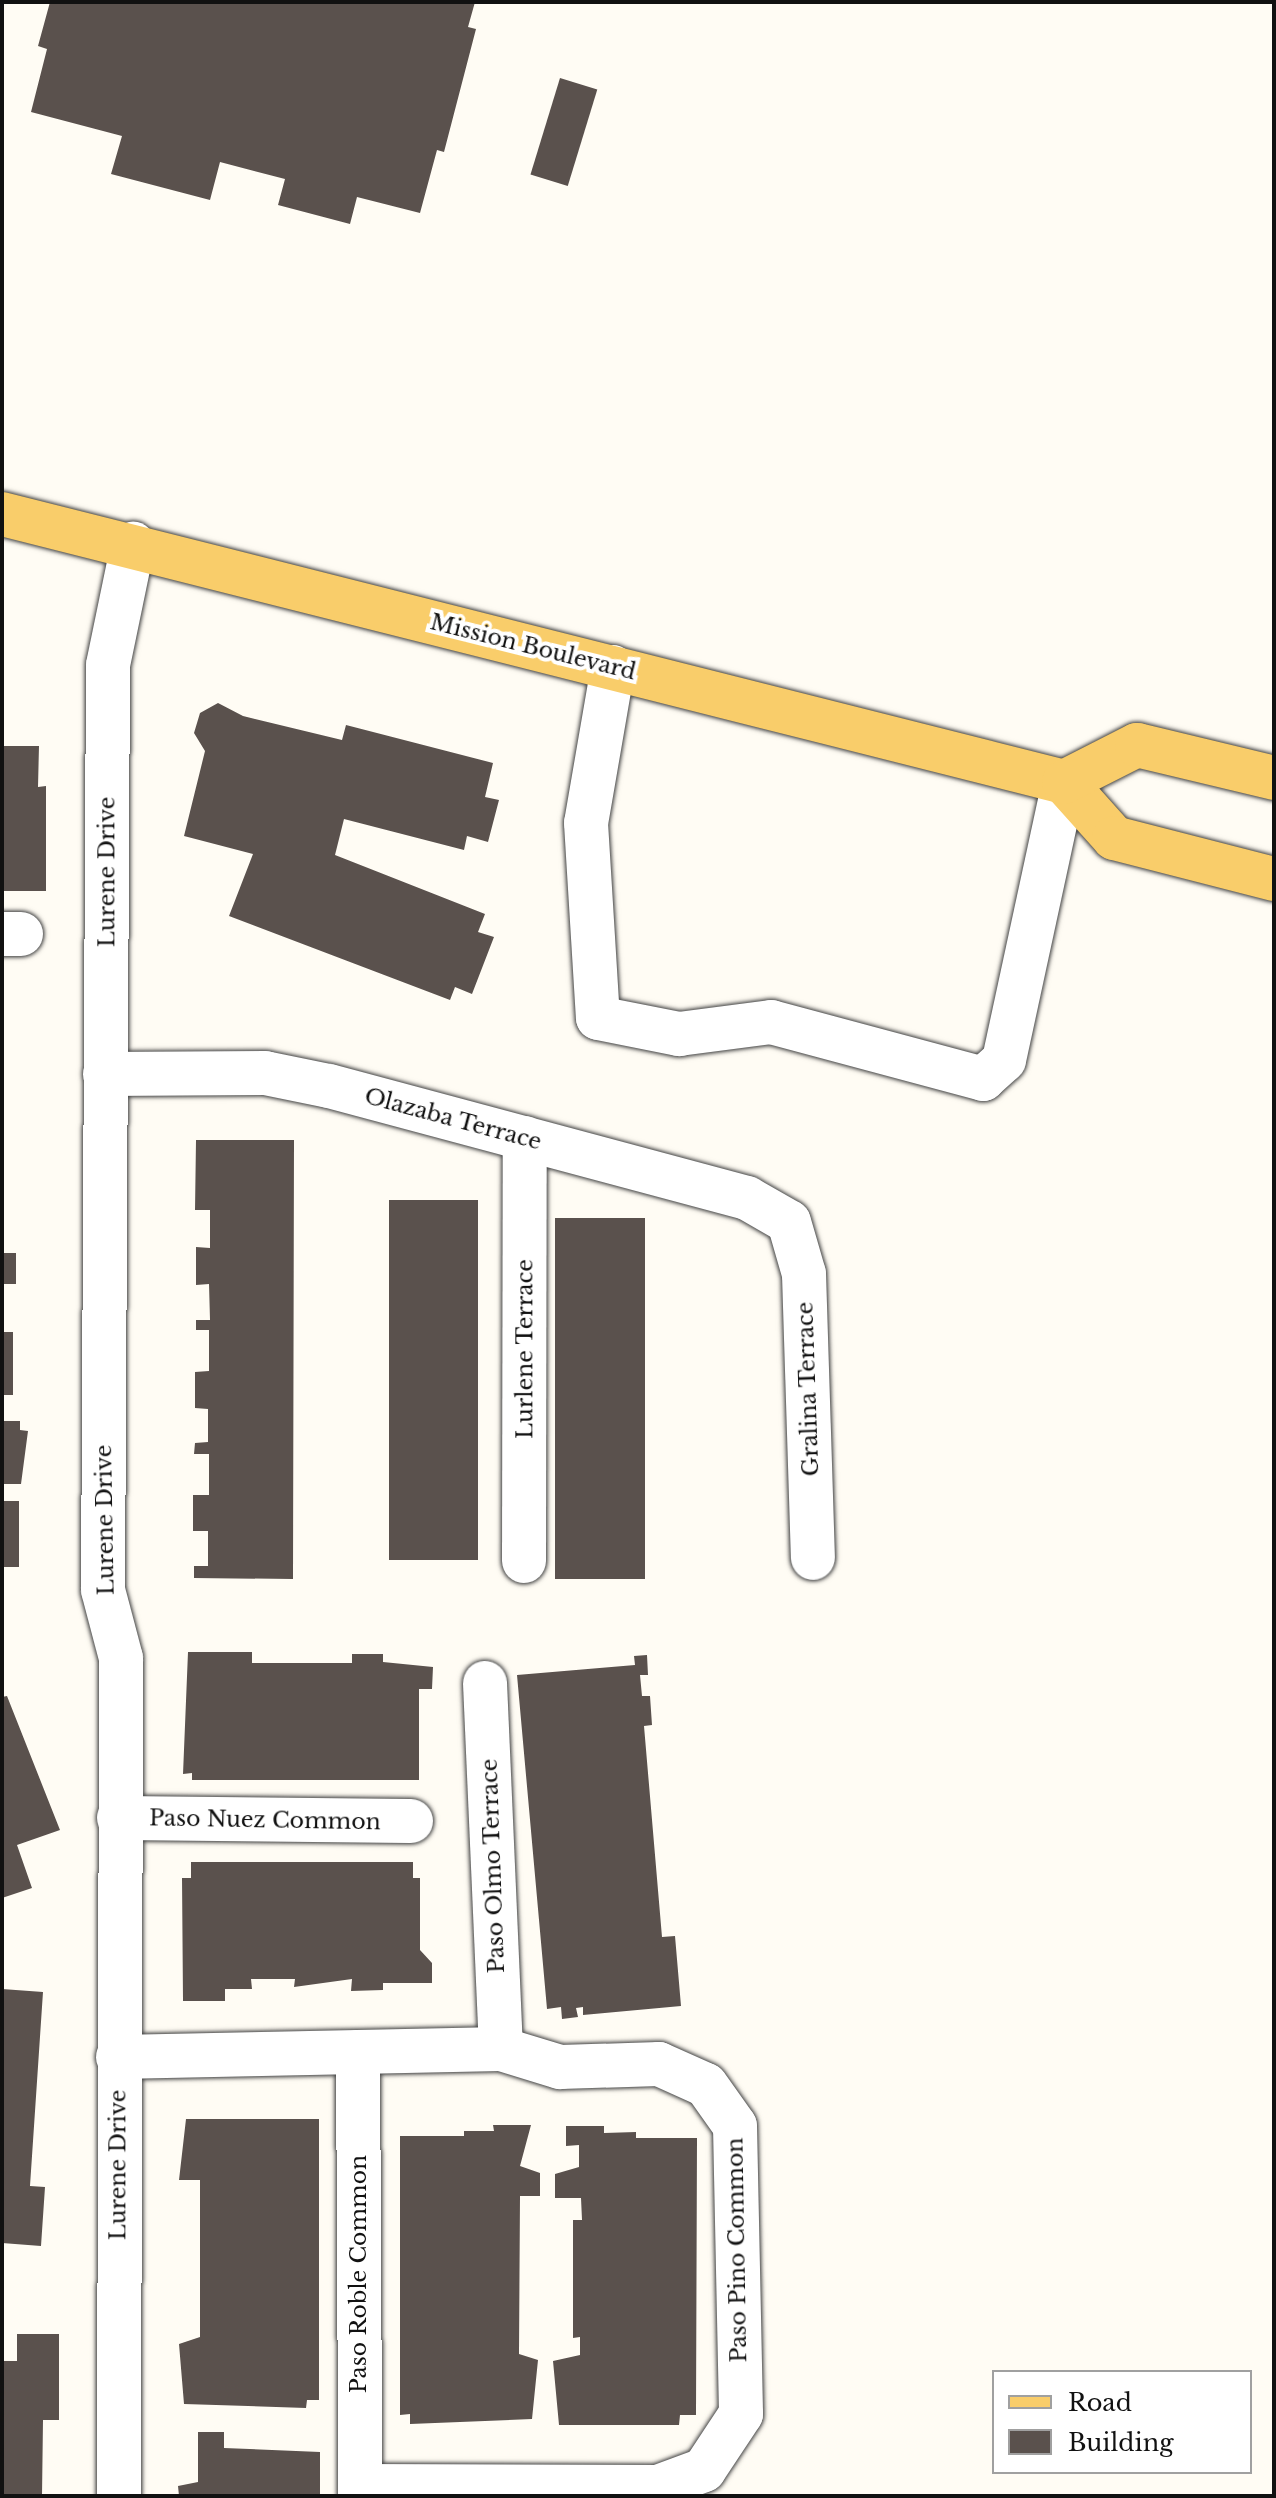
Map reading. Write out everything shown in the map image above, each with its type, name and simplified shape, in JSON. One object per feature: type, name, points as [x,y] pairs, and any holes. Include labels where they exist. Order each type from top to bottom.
[{"type":"main road","name":"Mission Boulevard","points":[[2,514],[133,544],[1064,782]]},
{"type":"main road","points":[[1274,778],[1137,745],[1064,782],[1114,838],[1274,879]]},
{"type":"street","name":"Lurene Drive","points":[[119,2496],[121,1658],[103,1590],[105,1074],[108,665],[133,544]]},
{"type":"street","points":[[613,667],[586,823],[598,1018],[679,1034],[771,1022],[983,1079],[1004,1060],[1064,782]]},
{"type":"street","name":"Olazaba Terrace","points":[[105,1074],[265,1073],[747,1198],[789,1222]]},
{"type":"street","name":"Lurlene Terrace","points":[[524,1561],[525,1138]]},
{"type":"street","name":"Gralina Terrace","points":[[789,1222],[804,1274],[813,1558]]},
{"type":"street","name":"Paso Olmo Terrace","points":[[485,1683],[501,2049]]},
{"type":"street","name":"Paso Nuez Common","points":[[119,1818],[411,1821]]},
{"type":"street","name":"Paso Pino Common","points":[[118,2057],[501,2049],[560,2067],[659,2064],[706,2085],[735,2126],[741,2414],[704,2470],[658,2487],[360,2491]]},
{"type":"street","name":"Paso Roble Common","points":[[358,2052],[360,2491]]},
{"type":"building","points":[[50,2],[475,2],[468,27],[476,29],[444,152],[437,150],[420,213],[357,197],[350,224],[278,205],[285,179],[220,162],[210,200],[111,174],[122,136],[31,112],[47,49],[38,46]]},
{"type":"building","points":[[560,78],[597,89],[568,186],[530,175]]},
{"type":"building","points":[[218,703],[243,716],[342,740],[346,725],[493,763],[485,797],[499,800],[488,842],[467,836],[464,850],[344,819],[335,855],[485,914],[478,932],[494,937],[472,994],[455,987],[450,1000],[229,916],[253,854],[184,836],[205,751],[194,733],[200,713]]},
{"type":"building","points":[[2,746],[39,746],[38,787],[46,786],[46,891],[2,891]]},
{"type":"building","points":[[196,1140],[294,1140],[293,1579],[194,1578],[194,1566],[208,1566],[208,1531],[193,1531],[193,1495],[209,1495],[209,1454],[194,1454],[195,1443],[208,1442],[208,1409],[195,1408],[195,1372],[209,1371],[209,1330],[196,1330],[196,1320],[210,1320],[209,1284],[196,1285],[196,1247],[210,1248],[210,1210],[195,1210]]},
{"type":"building","points":[[389,1200],[478,1200],[478,1560],[389,1560]]},
{"type":"building","points":[[555,1218],[645,1218],[645,1579],[555,1579]]},
{"type":"building","points":[[2,1253],[16,1253],[16,1284],[2,1284]]},
{"type":"building","points":[[2,1332],[13,1332],[13,1395],[2,1395]]},
{"type":"building","points":[[2,1421],[20,1421],[20,1430],[28,1431],[21,1484],[2,1484]]},
{"type":"building","points":[[2,1501],[19,1501],[19,1567],[2,1567]]},
{"type":"building","points":[[188,1652],[252,1652],[252,1663],[352,1663],[352,1654],[383,1654],[383,1662],[433,1667],[432,1689],[419,1689],[419,1780],[192,1780],[192,1773],[183,1774]]},
{"type":"building","points":[[647,1655],[648,1675],[640,1675],[642,1696],[650,1696],[652,1725],[644,1726],[662,1937],[675,1936],[681,2006],[583,2015],[583,2007],[576,2008],[578,2017],[562,2019],[561,2007],[547,2009],[517,1675],[635,1665],[634,1656]]},
{"type":"building","points":[[7,1696],[60,1830],[17,1845],[32,1888],[2,1898],[2,1697]]},
{"type":"building","points":[[191,1862],[413,1862],[413,1878],[420,1878],[420,1950],[432,1963],[432,1983],[383,1983],[383,1990],[351,1991],[352,1979],[294,1987],[295,1979],[251,1979],[252,1989],[225,1989],[225,2001],[183,2001],[182,1878],[191,1878]]},
{"type":"building","points":[[2,1989],[43,1992],[30,2186],[45,2187],[41,2246],[2,2243]]},
{"type":"building","points":[[186,2119],[319,2119],[319,2400],[307,2400],[306,2408],[184,2404],[179,2344],[200,2337],[200,2180],[179,2180]]},
{"type":"building","points":[[493,2125],[531,2125],[520,2166],[540,2173],[540,2196],[520,2196],[519,2354],[538,2360],[532,2419],[410,2424],[410,2414],[400,2415],[400,2136],[464,2136],[464,2131],[494,2131]]},
{"type":"building","points":[[566,2126],[604,2126],[604,2133],[636,2132],[636,2138],[697,2138],[696,2415],[680,2415],[679,2425],[559,2425],[553,2361],[580,2355],[580,2337],[573,2338],[573,2220],[582,2220],[581,2198],[555,2198],[555,2174],[579,2167],[579,2145],[566,2146]]},
{"type":"building","points":[[17,2334],[59,2334],[59,2420],[43,2420],[42,2496],[2,2496],[2,2361],[17,2361]]},
{"type":"building","points":[[198,2432],[224,2432],[224,2448],[320,2452],[320,2496],[179,2496],[178,2486],[198,2482]]}]
